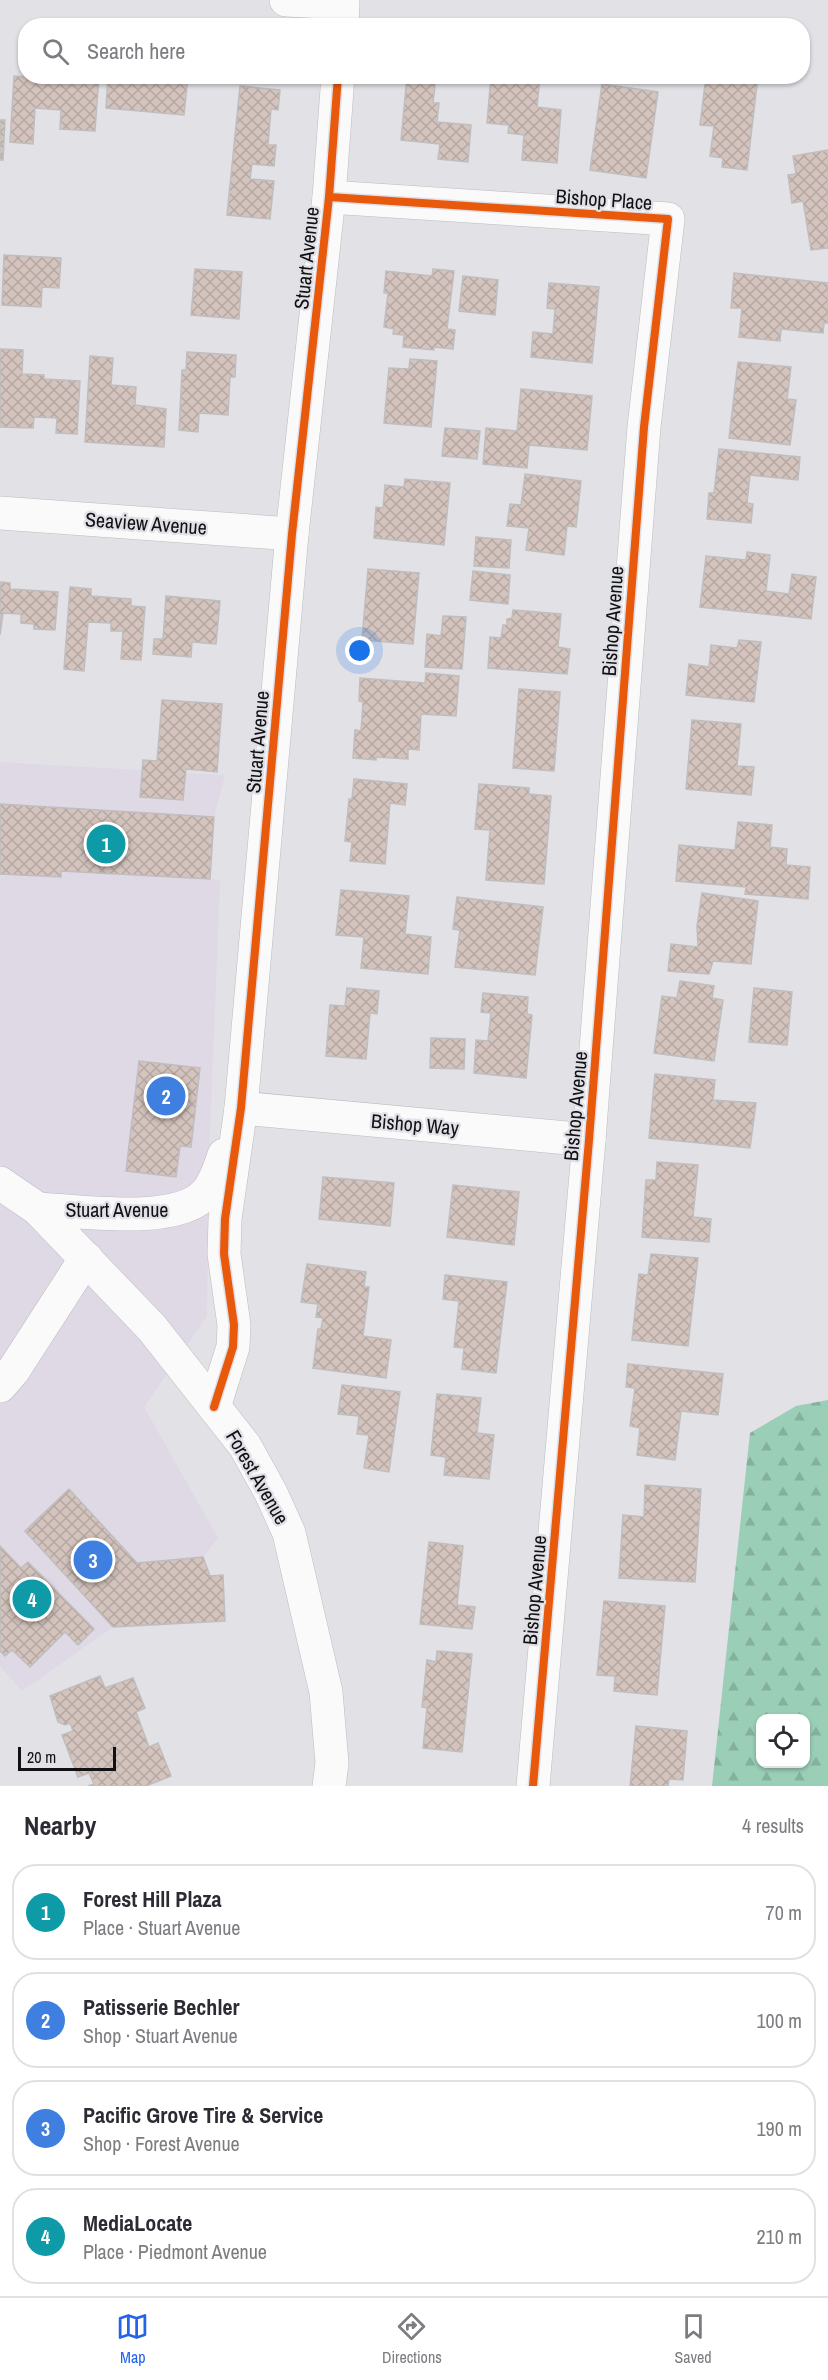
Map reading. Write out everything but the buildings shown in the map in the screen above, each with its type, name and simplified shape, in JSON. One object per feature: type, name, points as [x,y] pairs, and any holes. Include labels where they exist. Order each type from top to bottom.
[{"type":"street","points":[[286,0],[343,14]]},
{"type":"street","name":"Stuart Avenue","points":[[214,1407],[233,1347],[234,1325],[224,1254],[225,1219],[241,1108],[292,534],[329,197],[337,84]]},
{"type":"street","name":"Bishop Place","points":[[329,197],[668,219],[644,428]]},
{"type":"street","name":"Bishop Avenue","points":[[533,1786],[589,1140],[644,428]]},
{"type":"street","name":"Seaview Avenue","points":[[0,513],[292,534]]},
{"type":"street","name":"Stuart Avenue","points":[[38,1209],[164,1213],[186,1208],[206,1193],[219,1171],[241,1108]]},
{"type":"street","name":"Bishop Way","points":[[241,1108],[589,1140]]},
{"type":"street","name":"Forest Avenue","points":[[0,1183],[38,1209],[152,1328],[244,1446],[271,1492],[289,1533],[326,1692],[332,1763],[329,1786]]},
{"type":"street","points":[[0,1386],[13,1371],[86,1258]]},
{"type":"shaded area","points":[[0,762],[225,775],[214,817],[210,879],[220,880],[209,1158],[207,1316],[144,1407],[218,1538],[203,1557],[225,1621],[113,1627],[22,1691],[0,1666]]},
{"type":"green space","points":[[828,1400],[828,1786],[712,1786],[750,1433],[796,1406]]},
{"type":"cycle path","points":[[214,1407],[233,1347],[234,1325],[224,1254],[225,1219],[241,1108],[292,534],[329,197],[337,84]]},
{"type":"cycle path","points":[[329,197],[668,219],[644,427],[589,1140],[533,1786]]},
{"type":"place","name":"Forest Hill Plaza","points":[[106,844]]},
{"type":"place","name":"Patisserie Bechler","points":[[166,1096]]},
{"type":"place","name":"Pacific Grove Tire & Service","points":[[93,1560]]},
{"type":"place","name":"MediaLocate","points":[[32,1599]]}]
